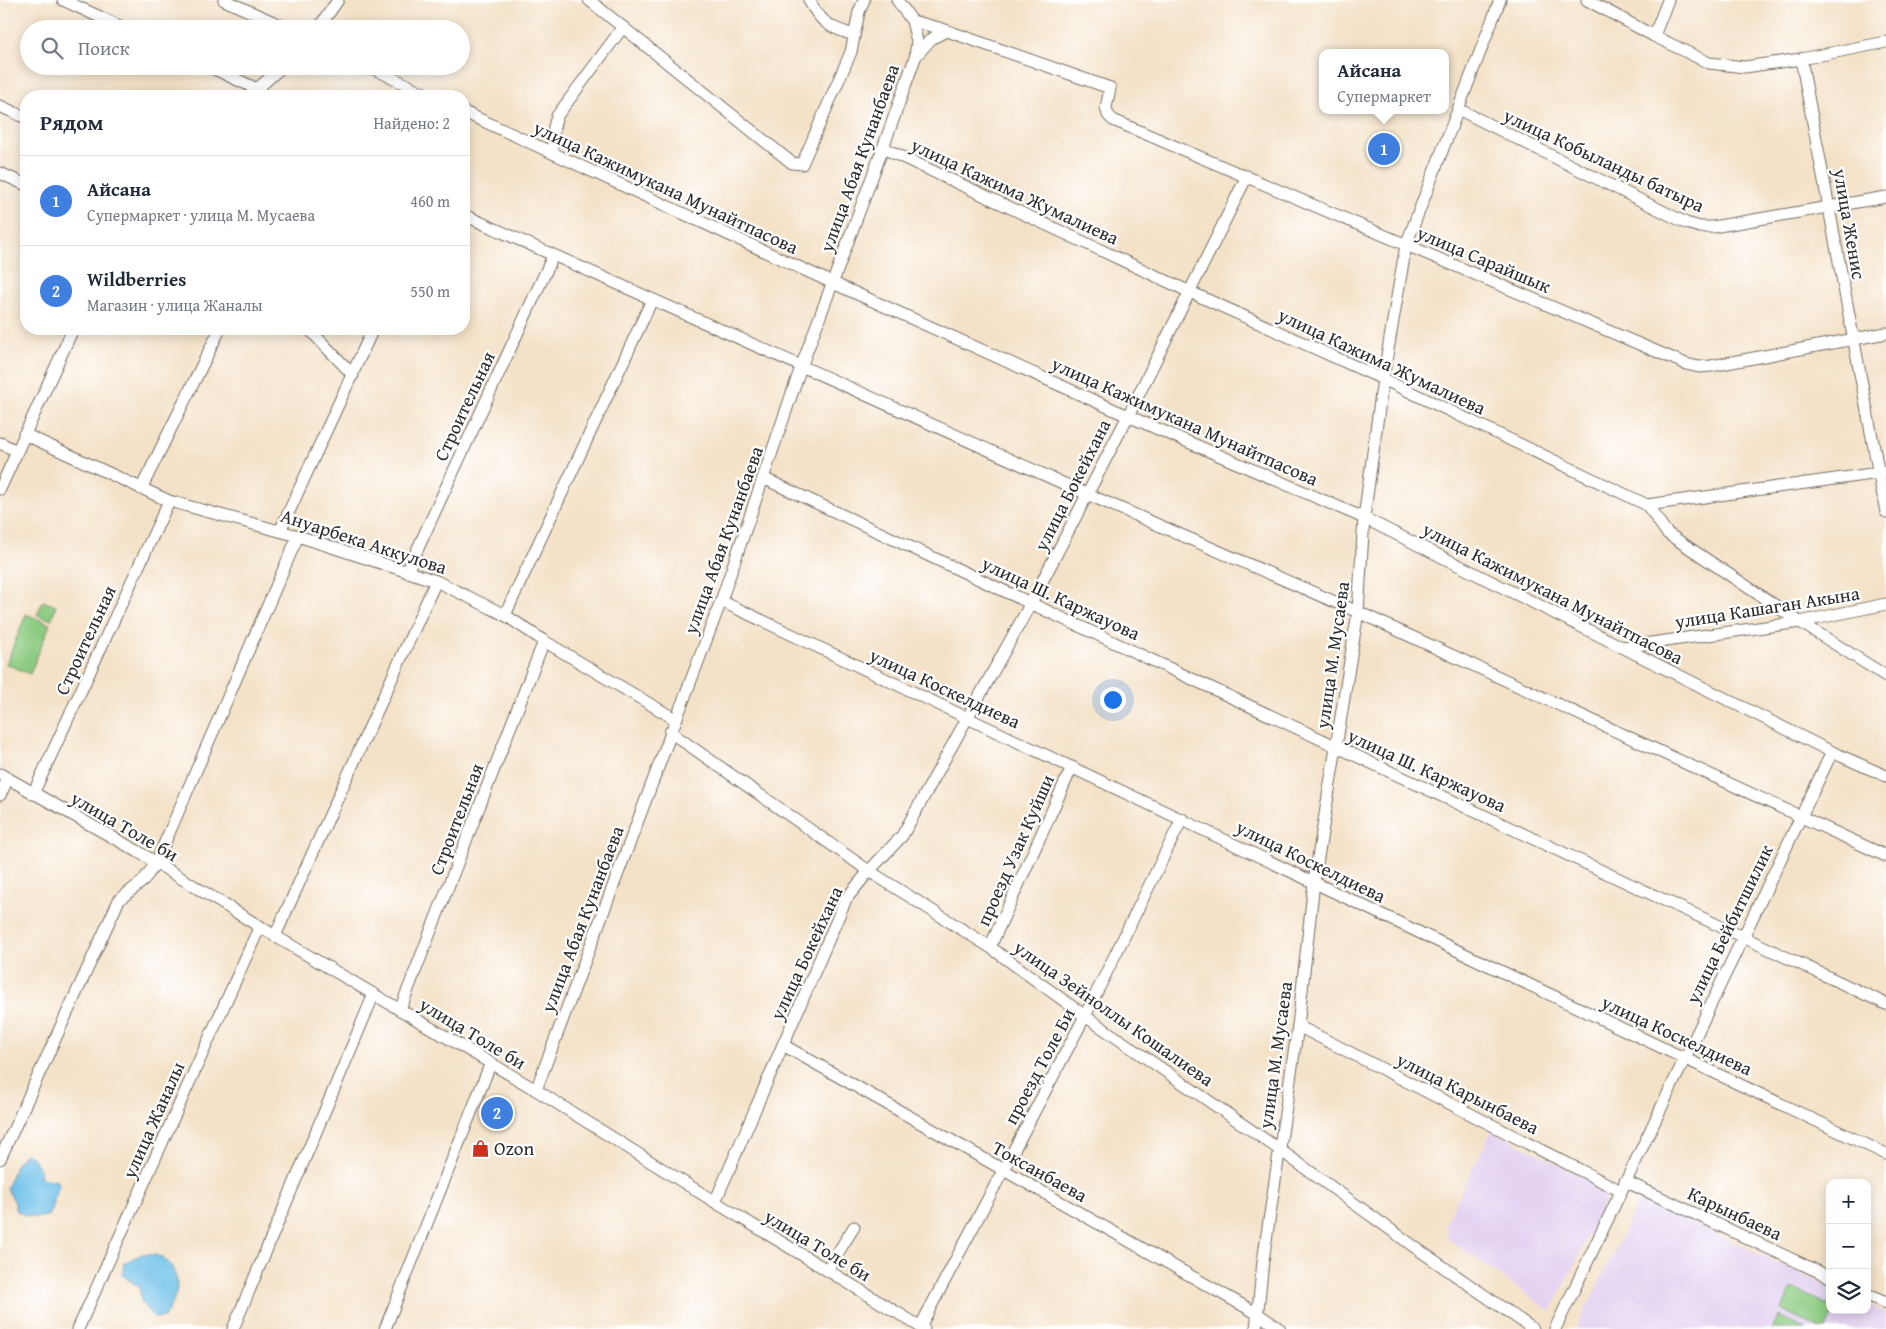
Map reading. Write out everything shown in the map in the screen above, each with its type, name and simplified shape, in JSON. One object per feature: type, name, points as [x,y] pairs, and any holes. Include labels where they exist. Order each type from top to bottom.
[{"type":"street","points":[[63,0],[106,20]]},
{"type":"street","points":[[224,0],[269,20]]},
{"type":"street","points":[[324,20],[338,0]]},
{"type":"street","points":[[589,0],[792,163],[802,164],[851,52],[859,12],[864,0]]},
{"type":"street","points":[[809,0],[817,16],[835,30],[854,35]]},
{"type":"street","name":"улица Абая Кунанбаева","points":[[536,1090],[721,601],[801,366],[883,148],[914,58],[917,41],[912,21],[897,0]]},
{"type":"street","name":"улица М. Мусаева","points":[[1256,1329],[1263,1261],[1298,1026],[1314,882],[1358,612],[1364,518],[1383,379],[1406,245],[1500,0]]},
{"type":"street","points":[[1587,0],[1654,36],[1710,62],[1745,67],[1801,59],[1886,42]]},
{"type":"street","points":[[1654,36],[1668,0]]},
{"type":"street","points":[[912,21],[946,31]]},
{"type":"street","points":[[552,153],[554,127],[558,116],[623,27]]},
{"type":"street","points":[[914,58],[931,39],[946,31]]},
{"type":"street","name":"улица Сарайшык","points":[[946,31],[1110,88],[1106,108],[1108,115],[1113,120],[1686,364],[1699,367],[1711,366],[1886,334]]},
{"type":"street","name":"улица Женис","points":[[1801,59],[1854,340],[1882,473],[1886,512]]},
{"type":"street","points":[[223,75],[248,90]]},
{"type":"street","points":[[256,90],[273,75]]},
{"type":"street","points":[[387,75],[418,90]]},
{"type":"street","points":[[0,106],[20,115]]},
{"type":"street","name":"улица Кобыланды батыра","points":[[1458,109],[1686,223],[1700,227],[1713,227],[1886,197]]},
{"type":"street","name":"улица Кажимукана Мунайтпасова","points":[[470,115],[833,283],[1128,416],[1364,518],[1832,752],[1886,776]]},
{"type":"street","name":"улица Кажима Жумалиева","points":[[883,148],[1190,292],[1383,379],[1646,505]]},
{"type":"street","points":[[0,173],[20,182]]},
{"type":"street","name":"улица Бокейхана","points":[[715,1202],[846,899],[902,836],[1031,603],[1128,416],[1248,176]]},
{"type":"street","points":[[470,218],[1087,494],[1358,612],[1886,856]]},
{"type":"street","name":"Строительная","points":[[407,572],[553,256]]},
{"type":"street","points":[[505,615],[652,300]]},
{"type":"street","points":[[0,489],[69,335]]},
{"type":"street","points":[[142,489],[217,335]]},
{"type":"street","points":[[315,335],[353,375]]},
{"type":"street","points":[[280,531],[370,335]]},
{"type":"street","name":"Ануарбека Аккулова","points":[[24,434],[169,501],[298,536],[436,581],[505,615],[544,641],[675,719]]},
{"type":"street","points":[[0,443],[17,450]]},
{"type":"street","points":[[1882,473],[1646,505],[1666,533],[1800,622],[1886,676]]},
{"type":"street","name":"улица Ш. Каржауова","points":[[763,478],[1886,1004]]},
{"type":"street","name":"Строительная","points":[[33,794],[169,501]]},
{"type":"street","points":[[0,1159],[119,900],[143,881],[156,863],[298,536]]},
{"type":"street","points":[[275,936],[436,581]]},
{"type":"street","name":"улица Коскелдиева","points":[[721,601],[1886,1154]]},
{"type":"street","name":"улица Кашаган Акына","points":[[1623,647],[1800,622],[1886,604]]},
{"type":"street","name":"Строительная","points":[[400,1010],[544,641]]},
{"type":"street","name":"улица Зейноллы Кошалиева","points":[[670,732],[869,871],[990,947],[1085,1016],[1280,1150],[1533,1329]]},
{"type":"street","name":"улица Бейбитшилик","points":[[1555,1329],[1832,752]]},
{"type":"street","name":"проезд Узак Куйши","points":[[990,947],[1072,767]]},
{"type":"street","points":[[0,795],[4,776]]},
{"type":"street","name":"улица Толе би","points":[[4,776],[156,863],[490,1065],[536,1090],[922,1328]]},
{"type":"street","name":"проезд Толе Би","points":[[922,1328],[1085,1016],[1182,819]]},
{"type":"street","name":"улица Жаналы","points":[[78,1329],[260,926]]},
{"type":"street","points":[[233,1329],[374,994]]},
{"type":"street","name":"улица Карынбаева","points":[[1298,1026],[1623,1186]]},
{"type":"street","name":"Токсанбаева","points":[[783,1045],[1258,1314],[1280,1329]]},
{"type":"street","points":[[385,1329],[490,1065]]},
{"type":"street","name":"Карынбаева","points":[[1623,1186],[1826,1275]]},
{"type":"street","points":[[827,1270],[854,1227]]},
{"type":"street","points":[[1871,1297],[1886,1303]]},
{"type":"shaded area","points":[[1492,1130],[1610,1191],[1551,1312],[1446,1237],[1449,1229],[1444,1226]]},
{"type":"shaded area","points":[[1640,1199],[1826,1285],[1826,1314],[1871,1314],[1871,1306],[1886,1313],[1886,1329],[1576,1329]]},
{"type":"green space","points":[[43,601],[56,606],[51,620],[37,615]]},
{"type":"green space","points":[[26,614],[50,624],[30,674],[6,664]]},
{"type":"green space","points":[[1792,1288],[1826,1304],[1826,1314],[1833,1314],[1826,1329],[1821,1329],[1782,1310]]},
{"type":"green space","points":[[1779,1316],[1806,1329],[1772,1329]]},
{"type":"water","points":[[26,1153],[36,1163],[41,1178],[57,1181],[59,1185],[49,1215],[32,1217],[15,1210],[15,1202],[6,1188],[18,1161]]},
{"type":"water","points":[[142,1254],[154,1255],[164,1259],[169,1263],[175,1274],[176,1293],[164,1317],[154,1318],[142,1303],[139,1287],[122,1275],[124,1263]]},
{"type":"place","name":"Айсана","points":[[1384,149]]},
{"type":"place","name":"Wildberries","points":[[497,1113]]},
{"type":"place","name":"Ozon","points":[[480,1148]]}]
